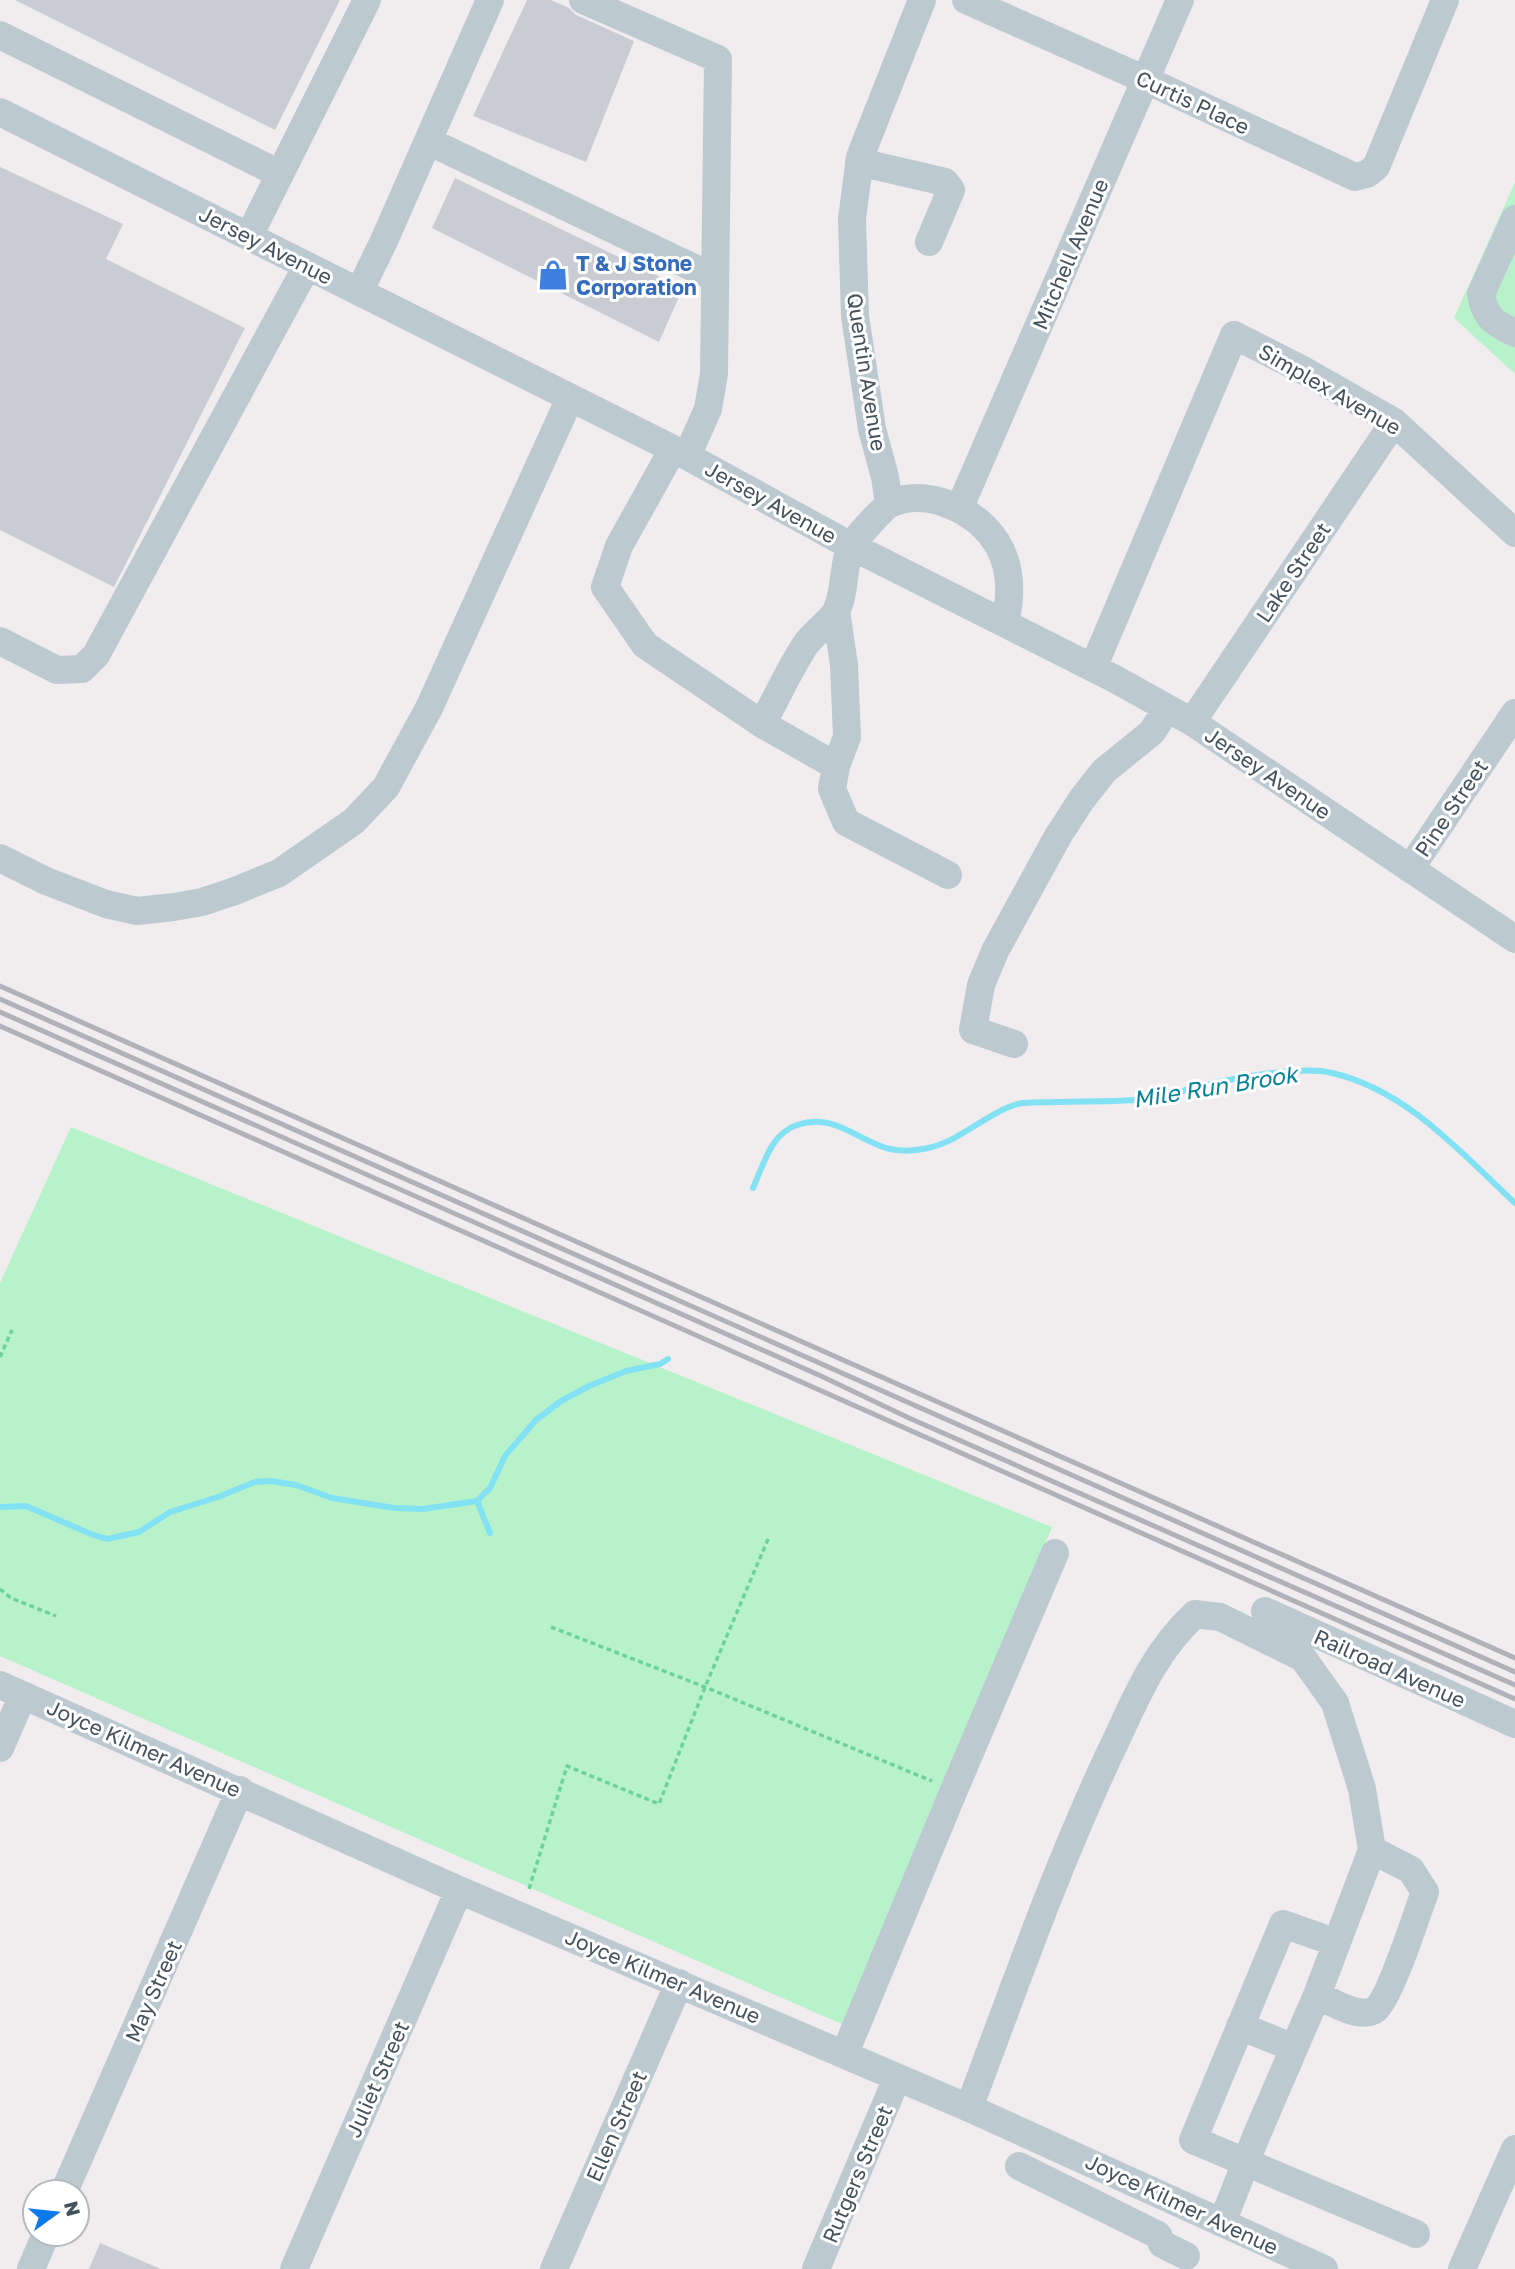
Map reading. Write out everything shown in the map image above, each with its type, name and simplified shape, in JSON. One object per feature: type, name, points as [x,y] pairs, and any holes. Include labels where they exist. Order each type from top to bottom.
[{"type":"street","points":[[249,236],[367,0]]},
{"type":"street","points":[[359,292],[490,0]]},
{"type":"street","points":[[583,0],[718,60],[714,374],[708,409],[619,546],[605,587],[645,645],[762,724],[836,766]]},
{"type":"street","name":"Quentin Avenue","points":[[889,504],[872,429],[855,316],[852,219],[859,162],[922,0]]},
{"type":"street","name":"Curtis Place","points":[[966,0],[1355,177],[1367,174],[1376,167],[1445,0]]},
{"type":"street","name":"Mitchell Avenue","points":[[959,509],[1181,0]]},
{"type":"street","points":[[0,35],[280,174]]},
{"type":"street","name":"Jersey Avenue","points":[[0,112],[680,453],[851,546],[1093,667],[1192,722],[1515,939]]},
{"type":"street","points":[[428,141],[715,278]]},
{"type":"street","points":[[859,162],[945,182],[951,190],[929,242]]},
{"type":"street","points":[[1515,219],[1481,294],[1489,317],[1515,333]]},
{"type":"street","points":[[0,641],[57,670],[82,669],[96,655],[307,266]]},
{"type":"street","name":"Simplex Avenue","points":[[1093,667],[1234,335],[1301,369],[1394,422],[1515,533]]},
{"type":"street","points":[[0,858],[46,881],[106,904],[137,911],[174,907],[235,891],[279,873],[354,821],[386,787],[429,708],[570,398]]},
{"type":"street","name":"Lake Street","points":[[1192,722],[1394,422]]},
{"type":"street","points":[[948,875],[846,822],[832,789],[836,766],[847,737],[844,665],[836,611],[851,546],[889,504],[927,499],[959,509],[986,528],[1002,553],[1010,580],[1010,600],[1005,623]]},
{"type":"street","points":[[762,724],[807,643],[836,611]]},
{"type":"street","points":[[1014,1044],[973,1030],[981,985],[995,951],[1058,836],[1082,799],[1104,771],[1152,732],[1167,708]]},
{"type":"street","name":"Pine Street","points":[[1410,869],[1515,713]]},
{"type":"street","points":[[845,2053],[1055,1553]]},
{"type":"street","name":"Railroad Avenue","points":[[1265,1611],[1515,1724]]},
{"type":"street","points":[[969,2108],[1050,1890],[1152,1665],[1176,1632],[1195,1614],[1220,1617],[1303,1658],[1335,1703],[1362,1789],[1373,1850],[1317,1995],[1246,2161],[1214,2218],[1184,2263],[1162,2244],[1158,2235],[1019,2166]]},
{"type":"street","points":[[0,1748],[12,1690]]},
{"type":"street","name":"Joyce Kilmer Avenue","points":[[12,1690],[459,1889],[845,2053],[1324,2269]]},
{"type":"street","name":"May Street","points":[[70,2178],[240,1790]]},
{"type":"street","points":[[1317,1995],[1359,2013],[1373,2011],[1383,2003],[1399,1962],[1424,1892],[1411,1870],[1373,1850]]},
{"type":"street","name":"Juliet Street","points":[[294,2269],[459,1889]]},
{"type":"street","points":[[1337,1944],[1283,1924],[1193,2140],[1416,2234]]},
{"type":"street","name":"Ellen Street","points":[[554,2269],[679,1983]]},
{"type":"street","points":[[1240,2026],[1294,2048]]},
{"type":"street","name":"Rutgers Street","points":[[816,2269],[897,2078]]},
{"type":"street","points":[[1462,2269],[1515,2148]]},
{"type":"street","points":[[31,2269],[40,2248]]},
{"type":"path","points":[[0,1357],[12,1330]]},
{"type":"path","points":[[529,1889],[567,1766],[659,1804],[769,1537]]},
{"type":"path","points":[[0,1589],[11,1598],[56,1616]]},
{"type":"path","points":[[551,1627],[705,1687],[954,1790]]},
{"type":"green space","points":[[1515,182],[1515,374],[1454,318]]},
{"type":"green space","points":[[71,1127],[1052,1527],[844,2025],[0,1656],[0,1283]]},
{"type":"building","points":[[15,0],[340,0],[275,130]]},
{"type":"building","points":[[527,0],[551,0],[569,8],[576,15],[634,41],[586,162],[473,116]]},
{"type":"building","points":[[0,167],[123,224],[106,259],[245,328],[114,587],[0,530]]},
{"type":"building","points":[[455,178],[683,288],[659,342],[432,228]]},
{"type":"building","points":[[100,2243],[161,2269],[89,2269]]},
{"type":"waterway","name":"Mile Run Brook","points":[[753,1188],[774,1143],[788,1129],[810,1122],[833,1124],[886,1148],[913,1150],[940,1144],[1006,1108],[1023,1103],[1156,1098],[1245,1077],[1318,1071],[1359,1081],[1409,1108],[1453,1144],[1515,1203]]},
{"type":"waterway","name":"Mile Run Brook","points":[[0,1507],[26,1506],[107,1539],[139,1532],[170,1512],[255,1482],[271,1481],[296,1485],[332,1498],[394,1508],[423,1509],[477,1501],[490,1488],[505,1456],[536,1420],[561,1401],[626,1371],[660,1364],[668,1359]]},
{"type":"waterway","points":[[477,1501],[490,1533]]},
{"type":"railway","points":[[0,986],[1515,1658]]},
{"type":"railway","points":[[0,999],[1515,1672]]},
{"type":"railway","points":[[0,1012],[1515,1685]]},
{"type":"railway","points":[[0,1026],[1515,1699]]},
{"type":"place","name":"T & J Stone Corporation","points":[[553,275]]}]
